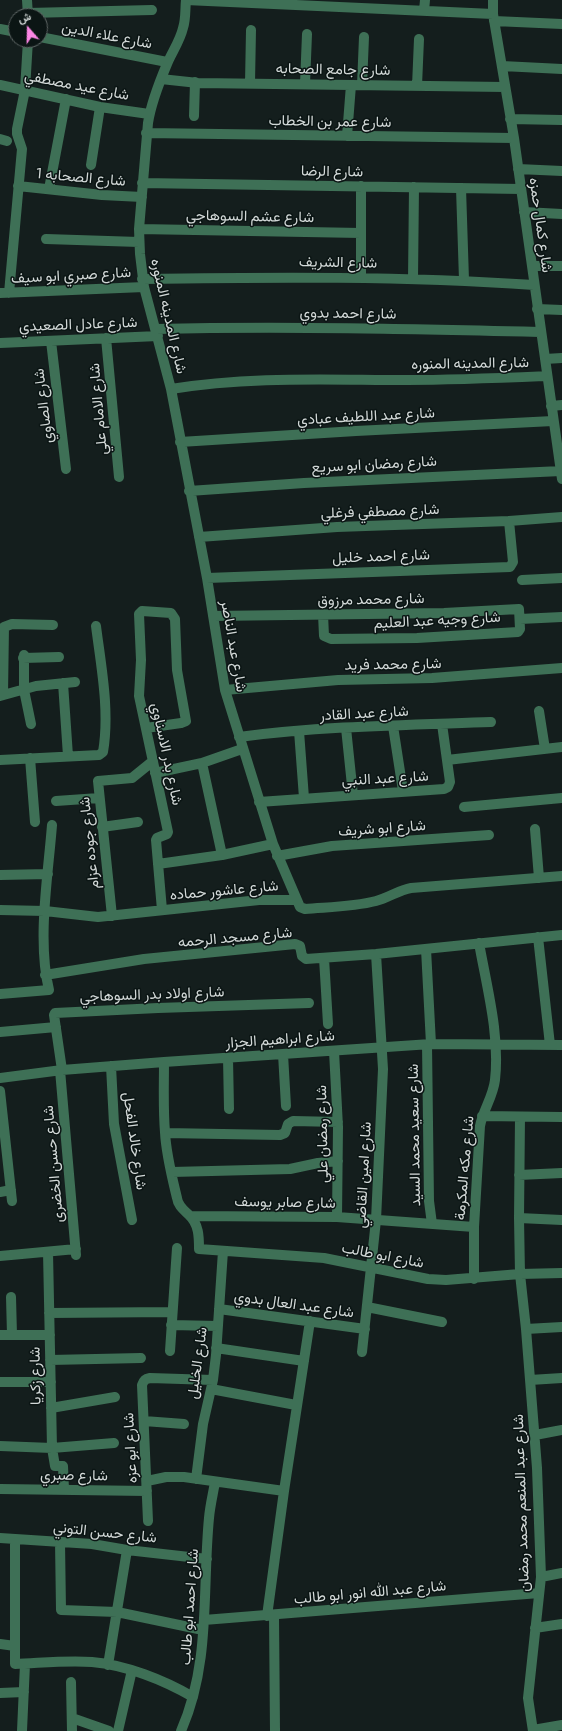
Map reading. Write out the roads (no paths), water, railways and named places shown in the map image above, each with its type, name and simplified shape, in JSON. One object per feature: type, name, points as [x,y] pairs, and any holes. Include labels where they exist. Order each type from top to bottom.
[{"type":"street","points":[[186,0],[424,11],[562,24]]},
{"type":"street","name":"شارع المدينه المنوره","points":[[186,0],[184,27],[176,49],[161,78],[149,114],[146,133],[139,229],[143,283],[171,389],[200,384],[260,379],[413,380],[547,376]]},
{"type":"street","points":[[424,11],[425,0]]},
{"type":"street","name":"شارع كمال حمزه","points":[[493,0],[494,18],[514,138],[544,359],[560,459],[561,475]]},
{"type":"street","points":[[48,14],[152,10]]},
{"type":"street","points":[[250,83],[251,30]]},
{"type":"street","points":[[305,84],[307,34]]},
{"type":"street","points":[[362,85],[364,37]]},
{"type":"street","name":"شارع علاء الدين","points":[[48,39],[168,62]]},
{"type":"street","points":[[417,86],[419,39]]},
{"type":"street","points":[[4,293],[22,148],[17,134],[17,128],[25,90],[28,48]]},
{"type":"street","points":[[502,66],[562,69]]},
{"type":"street","name":"شارع جامع الصحابه","points":[[161,78],[195,82],[505,87]]},
{"type":"street","points":[[194,116],[195,82]]},
{"type":"street","name":"شارع عيد مصطفي","points":[[0,85],[100,106],[149,114]]},
{"type":"street","points":[[347,136],[351,85]]},
{"type":"street","points":[[49,189],[66,99]]},
{"type":"street","points":[[91,165],[100,106]]},
{"type":"street","points":[[510,119],[562,120]]},
{"type":"street","name":"شارع عمر بن الخطاب","points":[[146,133],[514,138]]},
{"type":"street","points":[[518,169],[562,171]]},
{"type":"street","name":"شارع الرضا","points":[[142,183],[521,189]]},
{"type":"street","name":"شارع الصحابه 1","points":[[18,186],[102,195],[142,197]]},
{"type":"street","points":[[361,186],[361,277]]},
{"type":"street","points":[[413,279],[414,187]]},
{"type":"street","points":[[461,188],[464,280]]},
{"type":"street","points":[[524,212],[562,214]]},
{"type":"street","name":"شارع عشم السوهاجي","points":[[139,229],[361,233]]},
{"type":"street","points":[[46,239],[139,242]]},
{"type":"street","points":[[532,266],[562,266]]},
{"type":"street","name":"شارع الشريف","points":[[143,283],[361,277],[464,280],[534,285]]},
{"type":"street","name":"شارع صبري ابو سيف","points":[[4,293],[143,283]]},
{"type":"street","points":[[537,309],[562,310]]},
{"type":"street","name":"شارع احمد بدوي","points":[[157,332],[224,327],[541,332]]},
{"type":"street","name":"شارع عادل الصعيدي","points":[[0,343],[106,338],[157,332]]},
{"type":"street","name":"شارع الامام علي","points":[[106,338],[119,478]]},
{"type":"street","name":"شارع الصاوي","points":[[51,341],[66,469]]},
{"type":"street","points":[[544,359],[562,358]]},
{"type":"street","name":"شارع عبد الناصر","points":[[171,389],[207,578],[225,690],[258,802],[277,856],[297,900]]},
{"type":"street","points":[[551,406],[562,405]]},
{"type":"street","name":"شارع عبد اللطيف عبادي","points":[[180,442],[553,421]]},
{"type":"street","name":"شارع رمضان ابو سريع","points":[[190,491],[304,483],[561,475]]},
{"type":"street","name":"شارع مصطفي فرغلي","points":[[199,537],[338,527],[509,521],[562,517]]},
{"type":"street","name":"شارع احمد خليل","points":[[207,578],[510,566],[513,562],[509,521]]},
{"type":"street","points":[[522,580],[562,578]]},
{"type":"street","name":"شارع محمد مرزوق","points":[[212,616],[444,613],[519,609],[520,619]]},
{"type":"street","name":"شارع بدر الاسناوي","points":[[146,728],[186,721],[177,670],[174,616],[171,613],[142,611],[139,614],[141,660],[139,691],[146,728],[153,760],[155,773],[168,832],[156,840],[162,910]]},
{"type":"street","name":"شارع وجيه عبد العليم","points":[[322,614],[322,633],[324,636],[331,639],[417,638],[518,632],[520,629],[520,619],[562,617]]},
{"type":"street","points":[[54,625],[12,624],[4,627],[2,696],[36,686],[75,682]]},
{"type":"street","points":[[0,760],[99,755],[103,750],[105,714],[96,626]]},
{"type":"street","points":[[31,724],[24,690],[23,656],[59,657]]},
{"type":"street","name":"شارع محمد فريد","points":[[225,690],[338,680],[432,678],[562,668]]},
{"type":"street","points":[[62,683],[68,756]]},
{"type":"street","points":[[539,711],[545,749]]},
{"type":"street","name":"شارع عبد القادر","points":[[239,737],[346,728],[491,722]]},
{"type":"street","name":"شارع عبد النبي","points":[[258,802],[446,788],[450,782],[442,724]]},
{"type":"street","points":[[393,726],[403,792]]},
{"type":"street","points":[[346,728],[353,795]]},
{"type":"street","points":[[299,731],[304,798]]},
{"type":"street","points":[[447,760],[562,747]]},
{"type":"street","points":[[155,773],[202,763],[242,749]]},
{"type":"street","points":[[30,758],[35,822]]},
{"type":"street","name":"شارع جوده عزام","points":[[112,916],[99,798],[99,780],[135,777],[153,760]]},
{"type":"street","points":[[202,763],[222,855]]},
{"type":"street","points":[[56,801],[99,798]]},
{"type":"street","points":[[464,807],[562,798]]},
{"type":"street","points":[[102,827],[138,822]]},
{"type":"street","points":[[0,994],[49,990],[46,975],[43,934],[52,825]]},
{"type":"street","points":[[535,829],[540,878]]},
{"type":"street","name":"شارع ابو شريف","points":[[277,856],[332,846],[489,835]]},
{"type":"street","points":[[158,864],[222,855],[273,844]]},
{"type":"street","points":[[0,875],[48,874]]},
{"type":"street","name":"شارع عاشور حماده","points":[[0,910],[45,911],[98,917],[259,900],[297,900],[301,908],[305,909],[353,905],[387,898],[405,889],[411,888],[562,876]]},
{"type":"street","name":"شارع مسجد الرحمه","points":[[46,975],[144,960],[295,944],[300,946],[304,958],[324,958],[562,935]]},
{"type":"street","points":[[538,937],[550,1045]]},
{"type":"street","name":"شارع مكه المكرمة","points":[[474,1279],[474,1227],[482,1116],[493,1089],[496,1044],[479,943]]},
{"type":"street","name":"شارع سعيد محمد السيد","points":[[426,949],[429,1044],[429,1201],[432,1224]]},
{"type":"street","name":"شارع امين القاضي","points":[[362,1352],[376,1220],[383,1069],[383,1047],[376,954]]},
{"type":"street","points":[[324,958],[328,1024]]},
{"type":"street","name":"شارع اولاد بدر السوهاجي","points":[[61,1070],[54,1015],[55,1013],[309,1003]]},
{"type":"street","points":[[0,1032],[56,1027]]},
{"type":"street","name":"شارع ابراهيم الجزار","points":[[0,1078],[61,1070],[111,1066],[429,1044],[562,1045]]},
{"type":"street","name":"شارع رمضان علي","points":[[334,1051],[338,1122],[337,1217]]},
{"type":"street","points":[[283,1054],[286,1106]]},
{"type":"street","points":[[228,1058],[229,1109]]},
{"type":"street","points":[[164,1062],[164,1133],[177,1201],[190,1216]]},
{"type":"street","name":"شارع خالد الفحل","points":[[111,1066],[114,1124],[132,1220]]},
{"type":"street","name":"شارع حسن الخضرى","points":[[48,1252],[76,1252],[61,1070]]},
{"type":"street","points":[[0,1091],[4,1161],[12,1201]]},
{"type":"street","points":[[482,1116],[562,1117]]},
{"type":"street","name":"شارع عبد المنعم محمد رمضان","points":[[520,1117],[520,1274],[535,1435],[541,1577],[528,1698],[533,1730]]},
{"type":"street","points":[[164,1133],[280,1135],[285,1133],[288,1124],[293,1121],[338,1122]]},
{"type":"street","points":[[172,1172],[290,1170],[318,1163],[338,1161]]},
{"type":"street","points":[[519,1175],[562,1173]]},
{"type":"street","points":[[0,1192],[11,1190]]},
{"type":"street","name":"شارع صابر يوسف","points":[[190,1216],[337,1217],[474,1227]]},
{"type":"street","name":"شارع ابو طالب","points":[[190,1216],[196,1226],[199,1237],[199,1249],[324,1258],[428,1279],[474,1279],[520,1274],[562,1274]]},
{"type":"street","points":[[519,1218],[562,1220]]},
{"type":"street","points":[[170,1350],[177,1248]]},
{"type":"street","name":"شارع الخليل","points":[[196,1479],[203,1424],[212,1385],[223,1251]]},
{"type":"street","points":[[0,1256],[48,1252]]},
{"type":"street","name":"شارع زكريا","points":[[48,1252],[52,1448],[55,1466],[63,1466],[64,1490]]},
{"type":"street","points":[[11,1297],[12,1335]]},
{"type":"street","points":[[367,1307],[442,1322]]},
{"type":"street","name":"شارع عبد العال بدوي","points":[[219,1309],[365,1329]]},
{"type":"street","points":[[49,1313],[172,1312]]},
{"type":"street","points":[[275,1731],[270,1616],[284,1491],[296,1405],[310,1322]]},
{"type":"street","points":[[171,1325],[218,1326]]},
{"type":"street","points":[[526,1329],[562,1327]]},
{"type":"street","points":[[0,1335],[50,1335]]},
{"type":"street","points":[[216,1348],[304,1361]]},
{"type":"street","points":[[50,1360],[141,1358]]},
{"type":"street","name":"شارع ابو عزه","points":[[148,1521],[143,1381],[150,1378],[212,1385]]},
{"type":"street","points":[[530,1380],[562,1378]]},
{"type":"street","points":[[0,1382],[50,1382]]},
{"type":"street","points":[[212,1385],[296,1405]]},
{"type":"street","points":[[51,1408],[115,1397]]},
{"type":"street","points":[[144,1420],[184,1424]]},
{"type":"street","points":[[535,1435],[562,1430]]},
{"type":"street","points":[[0,1446],[52,1448],[114,1444]]},
{"type":"street","name":"شارع صبري","points":[[0,1489],[64,1490],[147,1486],[166,1477],[196,1479],[284,1491]]},
{"type":"street","name":"شارع احمد ابو طالب","points":[[185,1730],[200,1671],[204,1625],[209,1517],[215,1482]]},
{"type":"street","name":"شارع حسن التوني","points":[[0,1538],[92,1544],[127,1550],[207,1559]]},
{"type":"street","points":[[15,1539],[15,1664],[94,1662],[132,1670],[174,1686],[193,1697]]},
{"type":"street","name":"شارع عبد الله انور ابو طالب","points":[[60,1542],[61,1610],[117,1612],[204,1625],[270,1616],[539,1593]]},
{"type":"street","points":[[108,1665],[127,1550]]},
{"type":"street","points":[[541,1577],[562,1572]]},
{"type":"street","points":[[535,1628],[562,1624]]},
{"type":"street","points":[[0,1644],[15,1646]]},
{"type":"street","points":[[22,1731],[25,1664]]},
{"type":"street","points":[[118,1731],[132,1670]]},
{"type":"street","points":[[71,1682],[72,1731]]},
{"type":"street","points":[[0,1693],[24,1692]]},
{"type":"street","points":[[72,1718],[109,1731]]},
{"type":"street","points":[[533,1730],[562,1725]]}]
